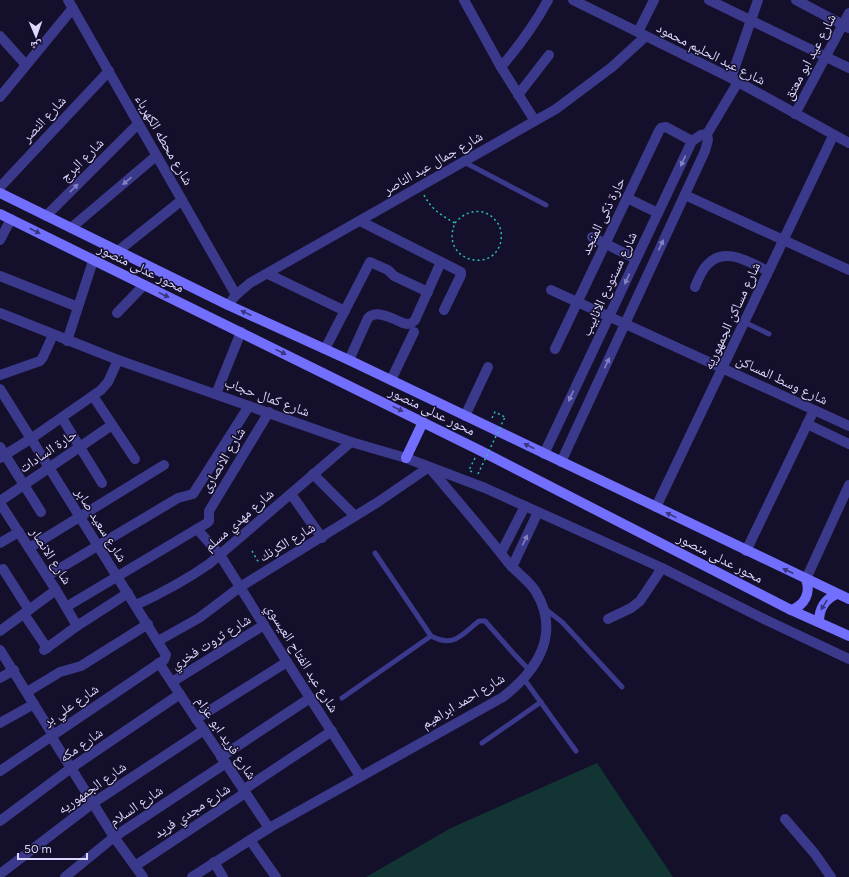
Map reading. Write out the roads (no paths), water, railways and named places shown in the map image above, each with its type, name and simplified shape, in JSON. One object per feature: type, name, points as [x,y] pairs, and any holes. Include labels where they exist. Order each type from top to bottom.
[{"type":"main road","name":"محور عدلى منصور","points":[[0,193],[228,305],[349,360],[849,600]]},
{"type":"main road","name":"محور عدلى منصور","points":[[0,214],[479,450],[791,610],[849,636]]},
{"type":"main road","points":[[406,458],[423,422]]},
{"type":"main road","points":[[791,610],[800,606],[806,598],[808,589],[806,579]]},
{"type":"main road","points":[[819,622],[822,607],[828,599],[837,594]]},
{"type":"street","points":[[464,0],[501,68],[534,121]]},
{"type":"street","points":[[501,68],[539,18],[548,0]]},
{"type":"street","name":"شارع عبد الحليم محمود","points":[[574,0],[734,80],[849,144]]},
{"type":"street","points":[[642,34],[654,0]]},
{"type":"street","points":[[709,0],[849,68]]},
{"type":"street","points":[[560,462],[707,145],[707,134],[734,80],[750,20],[758,0]]},
{"type":"street","points":[[796,0],[846,26]]},
{"type":"street","points":[[0,97],[26,65],[70,4]]},
{"type":"street","name":"شارع محطه الكهرباء","points":[[70,4],[236,295]]},
{"type":"street","name":"شارع عيد ابو معتق","points":[[795,114],[826,57],[846,26],[849,13]]},
{"type":"street","name":"شارع جمال عبد الناصر","points":[[228,305],[246,286],[556,109],[612,67],[642,34]]},
{"type":"street","points":[[0,36],[26,65]]},
{"type":"street","points":[[518,95],[549,55]]},
{"type":"street","name":"شارع النصر","points":[[0,187],[109,71]]},
{"type":"street","name":"شارع البرج","points":[[46,216],[138,124]]},
{"type":"street","name":"حارة ذكى المنجد","points":[[555,349],[661,128],[666,127],[692,141]]},
{"type":"street","points":[[692,141],[701,135],[707,134]]},
{"type":"street","name":"شارع مساكن الجمهوريه","points":[[656,508],[833,136]]},
{"type":"street","name":"شارع مستودع الانابيب","points":[[544,454],[692,141]]},
{"type":"street","points":[[71,228],[156,156]]},
{"type":"street","points":[[685,195],[849,270]]},
{"type":"street","points":[[627,198],[658,213]]},
{"type":"street","points":[[118,251],[182,200]]},
{"type":"street","points":[[0,240],[11,219]]},
{"type":"street","points":[[360,221],[460,271],[462,274],[444,310]]},
{"type":"street","points":[[592,237],[636,258]]},
{"type":"street","points":[[695,287],[707,265],[720,257],[734,256],[768,271]]},
{"type":"street","points":[[67,341],[93,261]]},
{"type":"street","points":[[325,349],[370,262],[388,270],[394,276],[428,292]]},
{"type":"street","points":[[349,360],[368,318],[372,314],[376,313],[407,324],[412,323],[415,320],[441,262]]},
{"type":"street","points":[[268,274],[346,311]]},
{"type":"street","points":[[0,276],[78,307]]},
{"type":"street","points":[[117,313],[144,285]]},
{"type":"street","name":"شارع وسط المساكن","points":[[551,290],[849,426]]},
{"type":"street","name":"شارع كمال حجاب","points":[[0,313],[67,341],[118,360],[351,442],[406,458],[485,488],[662,568],[766,620],[849,659]]},
{"type":"street","points":[[216,394],[241,332]]},
{"type":"street","points":[[391,380],[414,332]]},
{"type":"street","points":[[0,374],[40,361],[44,357],[53,335]]},
{"type":"street","points":[[41,512],[2,453],[32,438],[102,390],[108,382],[118,360]]},
{"type":"street","points":[[465,416],[488,367]]},
{"type":"street","name":"شارع سعيد صابر","points":[[0,388],[50,467],[79,517],[166,654],[166,659],[159,663]]},
{"type":"street","points":[[93,396],[135,459]]},
{"type":"street","points":[[47,576],[178,498],[188,496],[194,492],[249,406]]},
{"type":"street","points":[[746,551],[814,410]]},
{"type":"street","name":"شارع الانصارى","points":[[197,529],[209,521],[209,510],[269,412]]},
{"type":"street","points":[[62,418],[102,483]]},
{"type":"street","points":[[807,424],[849,444]]},
{"type":"street","name":"حارة السادات","points":[[0,502],[112,425]]},
{"type":"street","name":"شارع مهدي مسلم","points":[[136,605],[162,594],[186,580],[220,555],[351,442]]},
{"type":"street","points":[[29,548],[164,465]]},
{"type":"street","name":"شارع الكرنك","points":[[158,641],[198,618],[240,587],[322,538],[429,467]]},
{"type":"street","name":"شارع احمد ابراهيم","points":[[192,877],[269,828],[360,776],[492,704],[509,693],[527,675],[539,657],[545,642],[548,626],[544,608],[536,591],[512,567],[429,467]]},
{"type":"street","points":[[313,474],[355,516]]},
{"type":"street","points":[[806,579],[849,485]]},
{"type":"street","points":[[291,494],[322,538]]},
{"type":"street","name":"شارع الانصار","points":[[0,502],[77,626]]},
{"type":"street","points":[[501,553],[525,506]]},
{"type":"street","points":[[512,567],[538,512]]},
{"type":"street","points":[[66,607],[197,529]]},
{"type":"street","name":"شارع عبد الفتاح العيسوي","points":[[197,529],[220,555],[360,776]]},
{"type":"street","points":[[0,543],[19,532]]},
{"type":"street","points":[[608,619],[631,608],[640,601],[662,568]]},
{"type":"street","points":[[3,569],[45,649],[128,593]]},
{"type":"street","points":[[0,631],[56,590]]},
{"type":"street","points":[[27,692],[60,672],[81,666],[148,624]]},
{"type":"street","name":"شارع ثروت فخري","points":[[172,682],[264,625]]},
{"type":"street","points":[[0,650],[14,670],[71,768],[138,873]]},
{"type":"street","points":[[196,719],[287,662]]},
{"type":"street","name":"شارع فريد ابو عزام","points":[[159,663],[269,828]]},
{"type":"street","name":"شارع علي بر","points":[[0,771],[159,663]]},
{"type":"street","points":[[0,678],[14,670]]},
{"type":"street","name":"شارع مكه","points":[[0,821],[71,768],[180,694]]},
{"type":"street","name":"شارع السلام","points":[[65,877],[114,837],[310,698]]},
{"type":"street","points":[[0,724],[34,704]]},
{"type":"street","name":"شارع الجمهوريه","points":[[0,874],[93,803],[204,730]]},
{"type":"street","name":"شارع مجدي فريد","points":[[138,873],[244,791],[332,731]]},
{"type":"street","points":[[785,819],[815,854],[831,877]]},
{"type":"street","points":[[250,840],[276,877]]},
{"type":"street","points":[[214,862],[223,877]]},
{"type":"lane","points":[[463,161],[546,205]]},
{"type":"lane","points":[[744,322],[769,334]]},
{"type":"lane","points":[[375,553],[431,636],[441,641],[453,641],[479,621],[485,622],[514,654],[541,702],[576,751]]},
{"type":"lane","points":[[544,608],[562,622],[622,687]]},
{"type":"lane","points":[[342,698],[431,636]]},
{"type":"lane","points":[[482,743],[541,702]]}]
